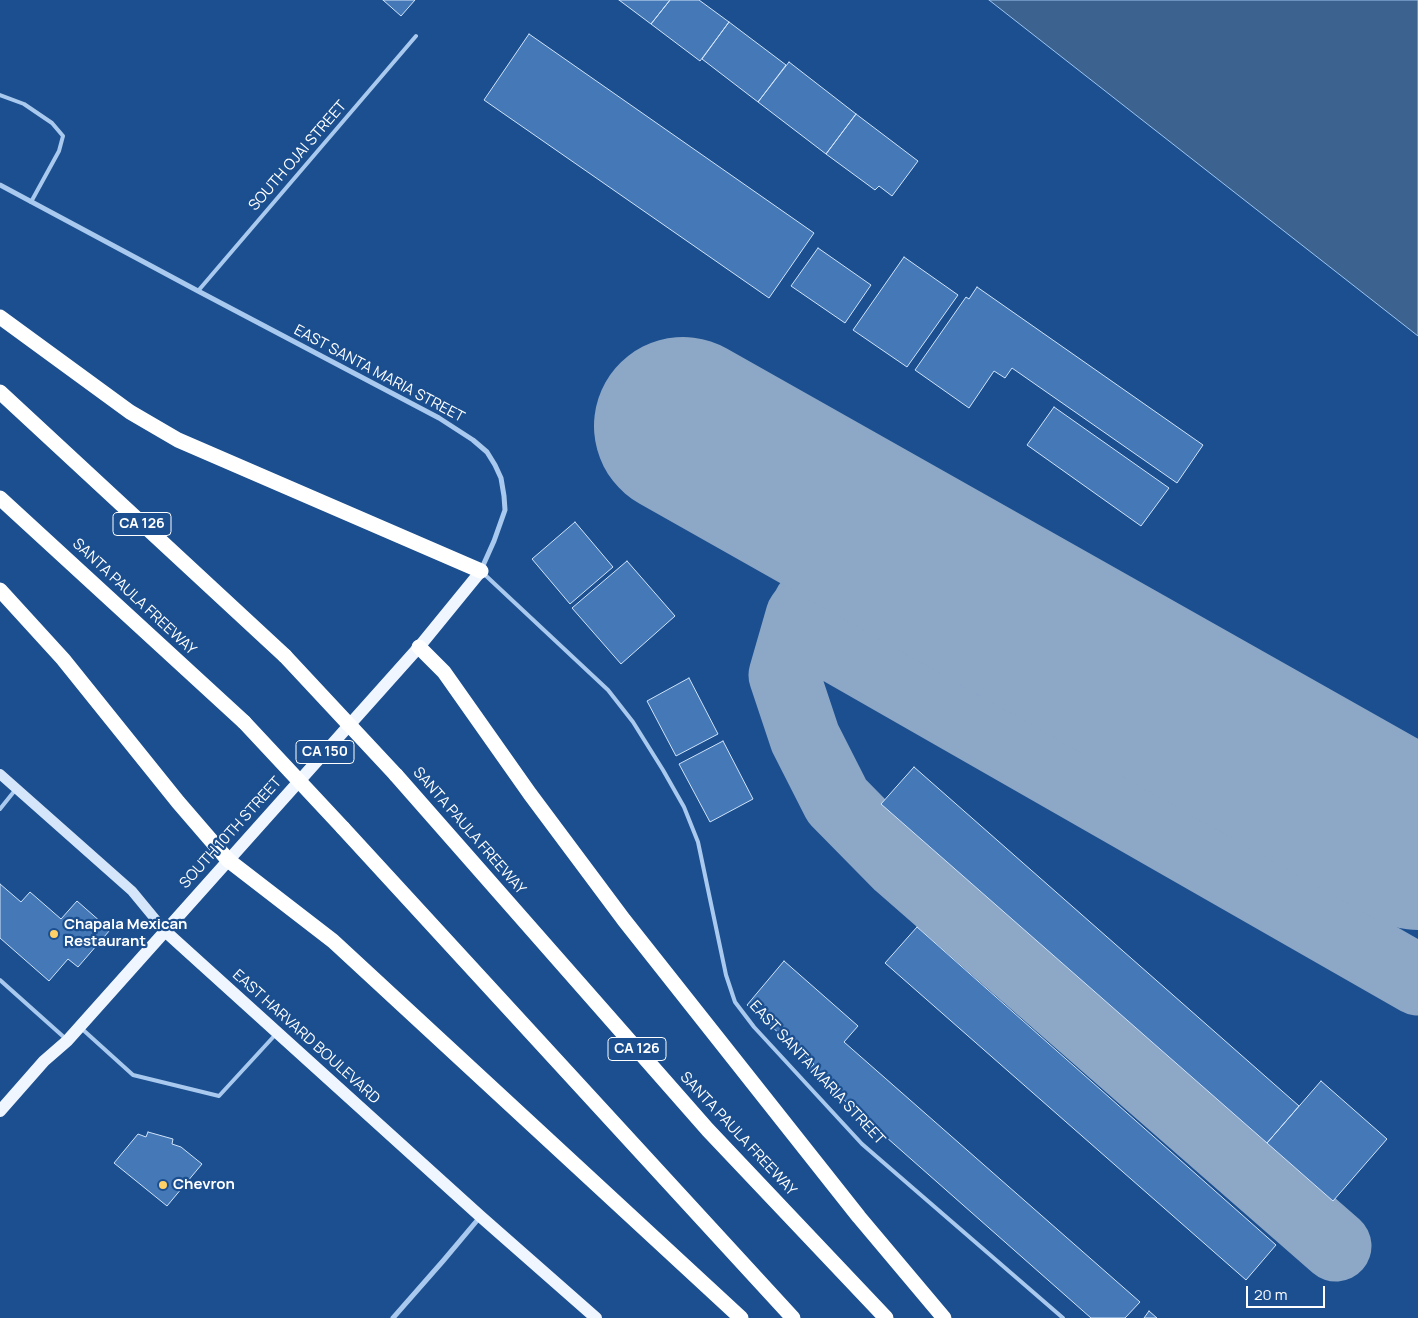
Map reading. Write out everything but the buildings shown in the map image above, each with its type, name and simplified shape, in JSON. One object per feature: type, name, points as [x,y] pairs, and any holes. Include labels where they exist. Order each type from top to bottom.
[{"type":"highway","points":[[0,317],[130,412],[178,440],[481,570]]},
{"type":"highway","name":"SANTA PAULA FREEWAY","points":[[0,392],[285,656],[396,775],[708,1130],[886,1318]]},
{"type":"highway","name":"SANTA PAULA FREEWAY","points":[[0,498],[244,722],[793,1318]]},
{"type":"highway","points":[[0,590],[64,659],[178,802],[228,860],[333,941],[741,1318]]},
{"type":"highway","points":[[419,647],[444,672],[530,794],[624,920],[859,1217],[944,1318]]},
{"type":"main road","name":"SOUTH 10TH STREET","points":[[0,1111],[44,1061],[80,1027],[419,647],[481,570]]},
{"type":"main road","name":"EAST HARVARD BOULEVARD","points":[[0,774],[132,891],[165,931],[480,1216],[596,1318]]},
{"type":"street","name":"EAST SANTA MARIA STREET","points":[[0,185],[439,418],[473,440],[487,452],[501,478],[505,510],[481,570]]},
{"type":"street","points":[[393,1318],[480,1216]]},
{"type":"lane","name":"SOUTH OJAI STREET","points":[[198,291],[416,36]]},
{"type":"lane","points":[[0,95],[24,104],[52,122],[63,136],[59,151],[31,202]]},
{"type":"lane","name":"EAST SANTA MARIA STREET","points":[[481,570],[608,690],[633,722],[663,770],[684,807],[698,842],[726,975],[735,1002],[754,1027],[862,1144],[1064,1318]]},
{"type":"lane","points":[[0,809],[17,788]]},
{"type":"lane","points":[[0,980],[67,1041]]},
{"type":"lane","points":[[80,1027],[133,1075],[219,1096],[277,1032]]},
{"type":"water","points":[[989,0],[1418,0],[1418,336]]},
{"type":"taxiway","points":[[869,531],[838,565],[801,616],[784,675],[805,738],[837,801],[899,864],[1336,1246]]},
{"type":"taxiway","points":[[808,605],[808,620],[816,636],[1418,980]]},
{"type":"runway","points":[[683,426],[1418,841]]},
{"type":"place","name":"Chapala Mexican Restaurant","points":[[54,934]]},
{"type":"place","name":"Chevron","points":[[163,1185]]}]
